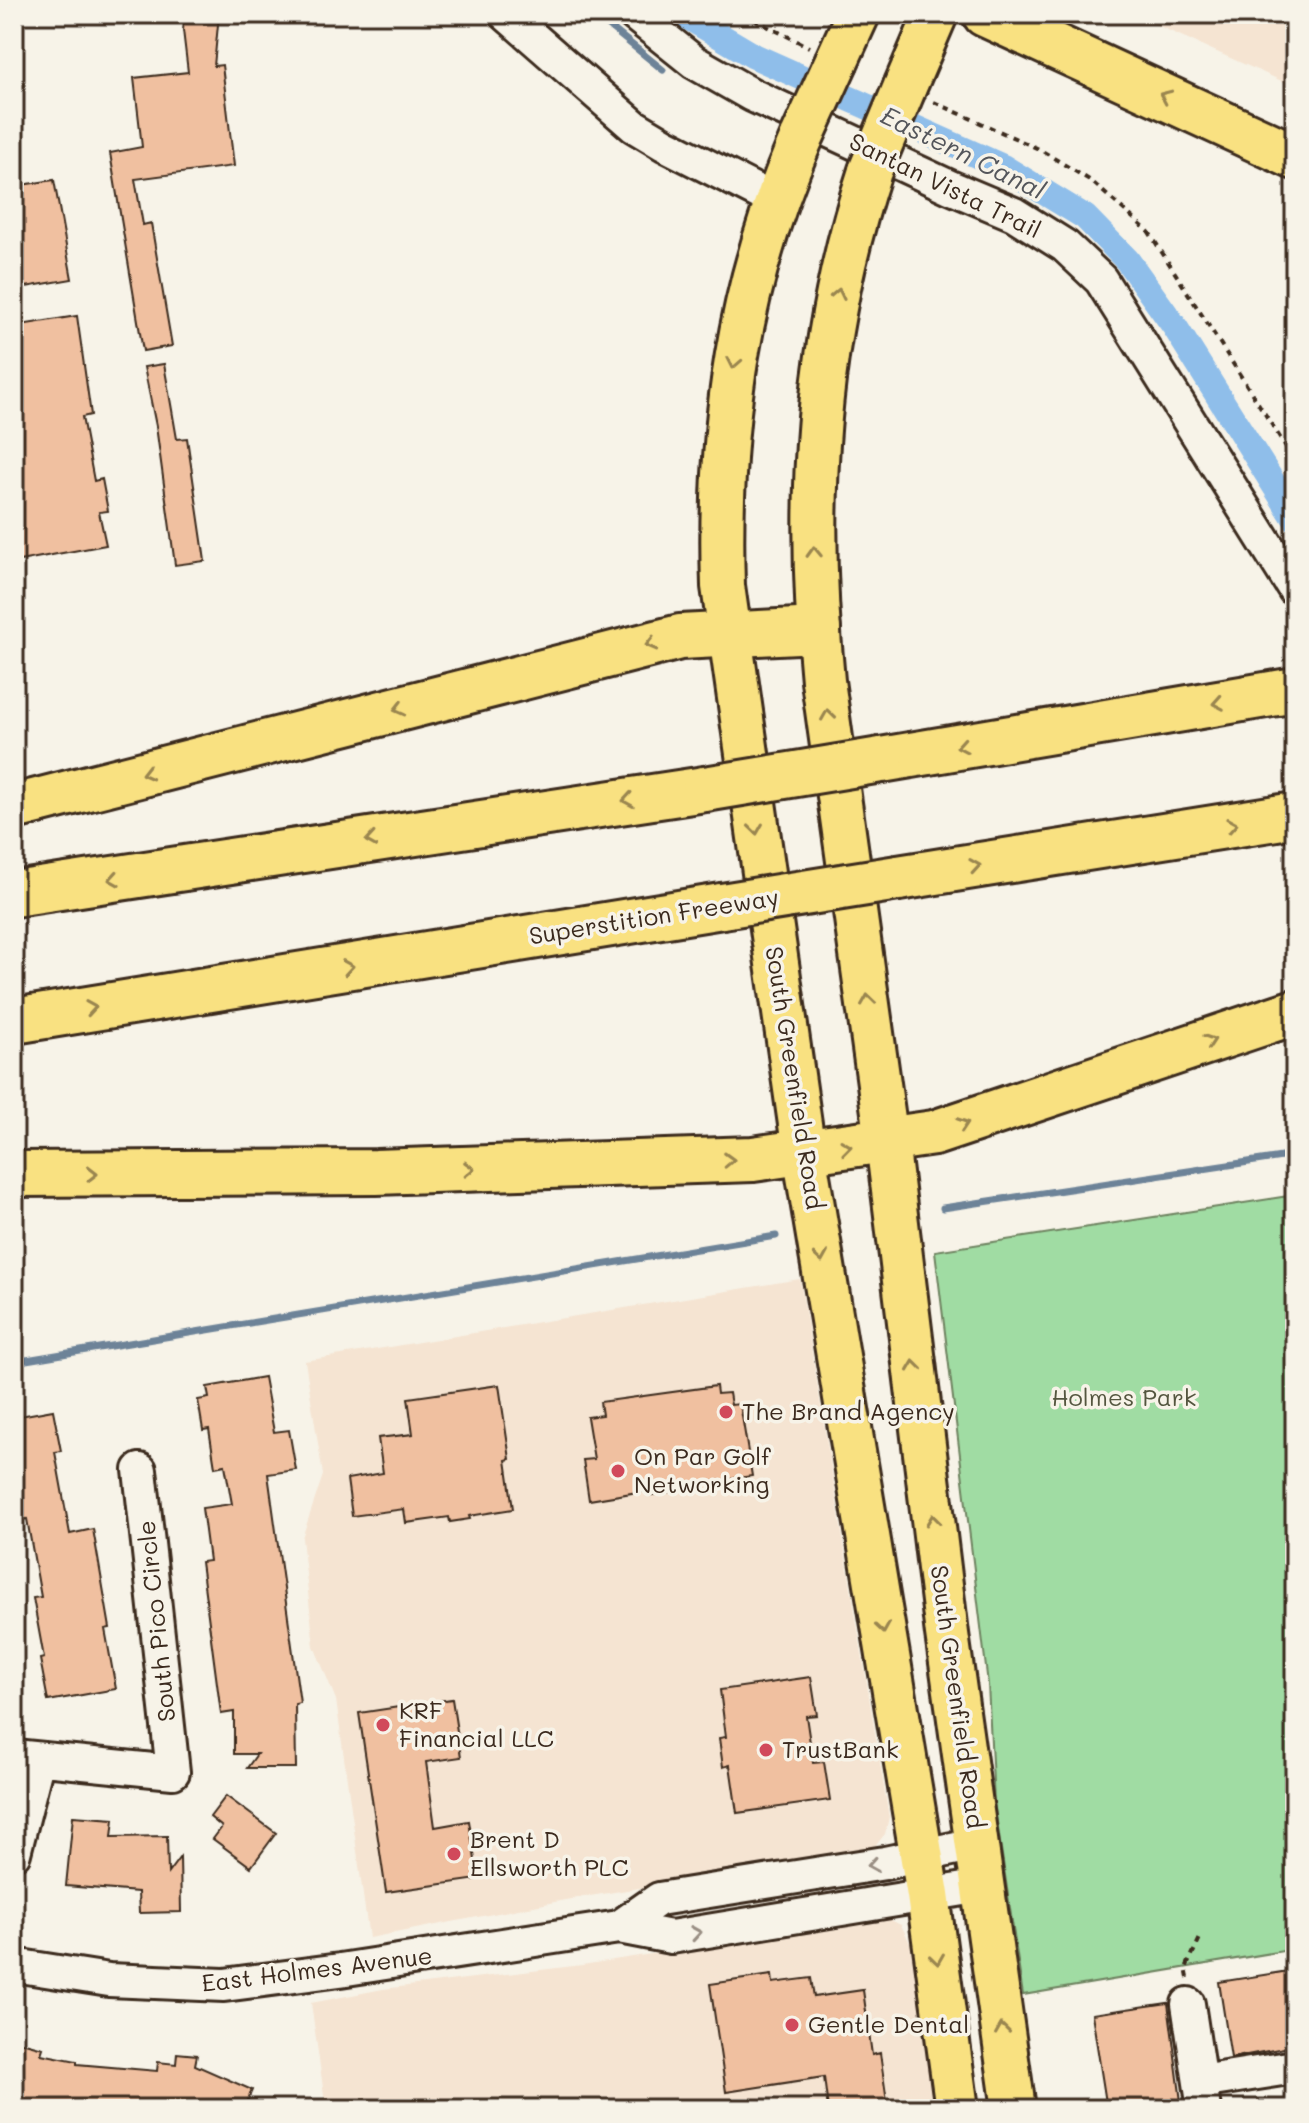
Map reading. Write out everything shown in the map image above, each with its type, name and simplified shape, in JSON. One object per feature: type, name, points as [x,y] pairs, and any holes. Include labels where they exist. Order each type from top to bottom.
[{"type":"highway","points":[[985,14],[1295,157]]},
{"type":"highway","points":[[14,807],[680,637],[818,630]]},
{"type":"highway","points":[[14,894],[705,789],[1295,690]]},
{"type":"highway","name":"Superstition Freeway","points":[[14,1021],[1295,815]]},
{"type":"highway","points":[[14,1174],[376,1172],[753,1159],[934,1133],[1295,1012]]},
{"type":"main road","name":"South Greenfield Road","points":[[858,14],[776,201],[750,287],[732,376],[721,513],[723,586],[804,1152],[928,1895],[957,2109]]},
{"type":"main road","name":"South Greenfield Road","points":[[936,14],[918,95],[870,171],[844,264],[828,340],[820,406],[813,529],[818,630],[887,1141],[947,1634],[1014,2109]]},
{"type":"street","points":[[506,14],[634,126],[776,201]]},
{"type":"street","name":"Santan Vista Trail","points":[[634,14],[694,62],[752,95],[1014,214],[1065,246],[1101,280],[1295,590]]},
{"type":"street","name":"South Pico Circle","points":[[26,1758],[173,1772],[140,1470]]},
{"type":"street","points":[[14,1853],[26,1758]]},
{"type":"street","name":"East Holmes Avenue","points":[[619,1927],[659,1899],[885,1863],[976,1844]]},
{"type":"street","name":"East Holmes Avenue","points":[[14,1965],[109,1980],[224,1985],[619,1927],[671,1937],[982,1886]]},
{"type":"street","points":[[1188,2004],[1202,2096],[1295,2067]]},
{"type":"path","points":[[918,95],[1039,149],[1091,181],[1149,232],[1295,461]]},
{"type":"path","points":[[1188,2004],[1190,1993],[1186,1968],[1200,1938]]},
{"type":"shaded area","points":[[1132,14],[1295,14],[1295,87]]},
{"type":"shaded area","points":[[800,1279],[889,1817],[885,1834],[876,1845],[863,1852],[565,1900],[369,1938],[336,1700],[314,1646],[302,1538],[323,1475],[305,1361]]},
{"type":"shaded area","points":[[878,1918],[901,1925],[911,1945],[934,2109],[326,2109],[311,2003],[383,1989],[582,1965]]},
{"type":"green space","name":"Holmes Park","points":[[1295,1195],[1295,1949],[1023,1995],[994,1802],[988,1684],[935,1251]]},
{"type":"building","points":[[185,14],[219,14],[214,66],[222,65],[234,166],[135,179],[143,225],[151,223],[172,346],[143,351],[110,153],[142,147],[134,78],[188,72],[183,30]]},
{"type":"building","points":[[54,180],[72,279],[14,289],[14,195],[23,193],[21,185]]},
{"type":"building","points":[[77,316],[91,415],[82,417],[94,481],[102,479],[108,511],[99,512],[106,545],[14,562],[14,326]]},
{"type":"building","points":[[164,364],[177,439],[187,438],[205,561],[175,565],[156,426],[144,367]]},
{"type":"building","points":[[264,1377],[274,1432],[289,1430],[296,1470],[268,1474],[300,1703],[295,1704],[296,1768],[247,1768],[257,1754],[234,1754],[234,1712],[221,1714],[201,1562],[209,1561],[202,1508],[232,1504],[225,1465],[215,1467],[209,1429],[203,1430],[198,1400],[209,1398],[207,1387]]},
{"type":"building","points":[[499,1385],[510,1459],[506,1460],[513,1509],[450,1522],[449,1517],[406,1523],[404,1509],[352,1516],[347,1479],[383,1473],[378,1438],[413,1434],[408,1398]]},
{"type":"building","points":[[716,1386],[717,1394],[729,1393],[731,1405],[740,1404],[752,1476],[689,1485],[689,1489],[651,1495],[650,1490],[589,1500],[583,1460],[594,1459],[587,1417],[602,1415],[600,1402]]},
{"type":"building","points":[[53,1410],[61,1451],[55,1452],[70,1534],[93,1529],[110,1628],[105,1629],[116,1689],[48,1701],[33,1598],[41,1597],[27,1519],[14,1522],[14,1417]]},
{"type":"building","name":"TrustBank","points":[[811,1677],[817,1715],[806,1716],[813,1763],[824,1762],[830,1800],[737,1813],[730,1765],[723,1767],[719,1738],[726,1737],[720,1690]]},
{"type":"building","points":[[452,1699],[461,1757],[426,1762],[435,1827],[469,1821],[478,1879],[386,1892],[359,1713]]},
{"type":"building","points":[[226,1796],[276,1833],[251,1867],[213,1839],[222,1827],[210,1817]]},
{"type":"building","points":[[73,1816],[114,1819],[112,1837],[167,1836],[168,1873],[180,1857],[181,1912],[139,1913],[138,1892],[66,1886]]},
{"type":"building","points":[[1295,1970],[1295,2046],[1231,2058],[1219,1982]]},
{"type":"building","name":"Gentle Dental","points":[[772,1975],[773,1983],[811,1978],[814,1997],[863,1990],[872,2055],[880,2053],[888,2109],[828,2109],[824,2077],[726,2092],[710,1984]]},
{"type":"building","points":[[1168,2003],[1182,2109],[1107,2109],[1092,2014]]},
{"type":"building","points":[[14,2040],[43,2048],[41,2054],[77,2061],[77,2064],[157,2071],[158,2062],[176,2064],[177,2053],[197,2055],[195,2065],[252,2090],[244,2109],[14,2109]]},
{"type":"waterway","points":[[594,14],[663,70]]},
{"type":"waterway","name":"Eastern Canal","points":[[683,14],[754,56],[1003,167],[1085,217],[1127,260],[1175,327],[1295,518]]},
{"type":"waterway","points":[[943,1208],[1295,1155]]},
{"type":"waterway","points":[[14,1362],[776,1236]]},
{"type":"place","name":"The Brand Agency","points":[[726,1412]]},
{"type":"place","name":"On Par Golf Networking","points":[[618,1471]]},
{"type":"place","name":"KRF Financial LLC","points":[[383,1725]]},
{"type":"place","name":"TrustBank","points":[[766,1750]]},
{"type":"place","name":"Brent D Ellsworth PLC","points":[[454,1854]]},
{"type":"place","name":"Gentle Dental","points":[[792,2025]]}]
